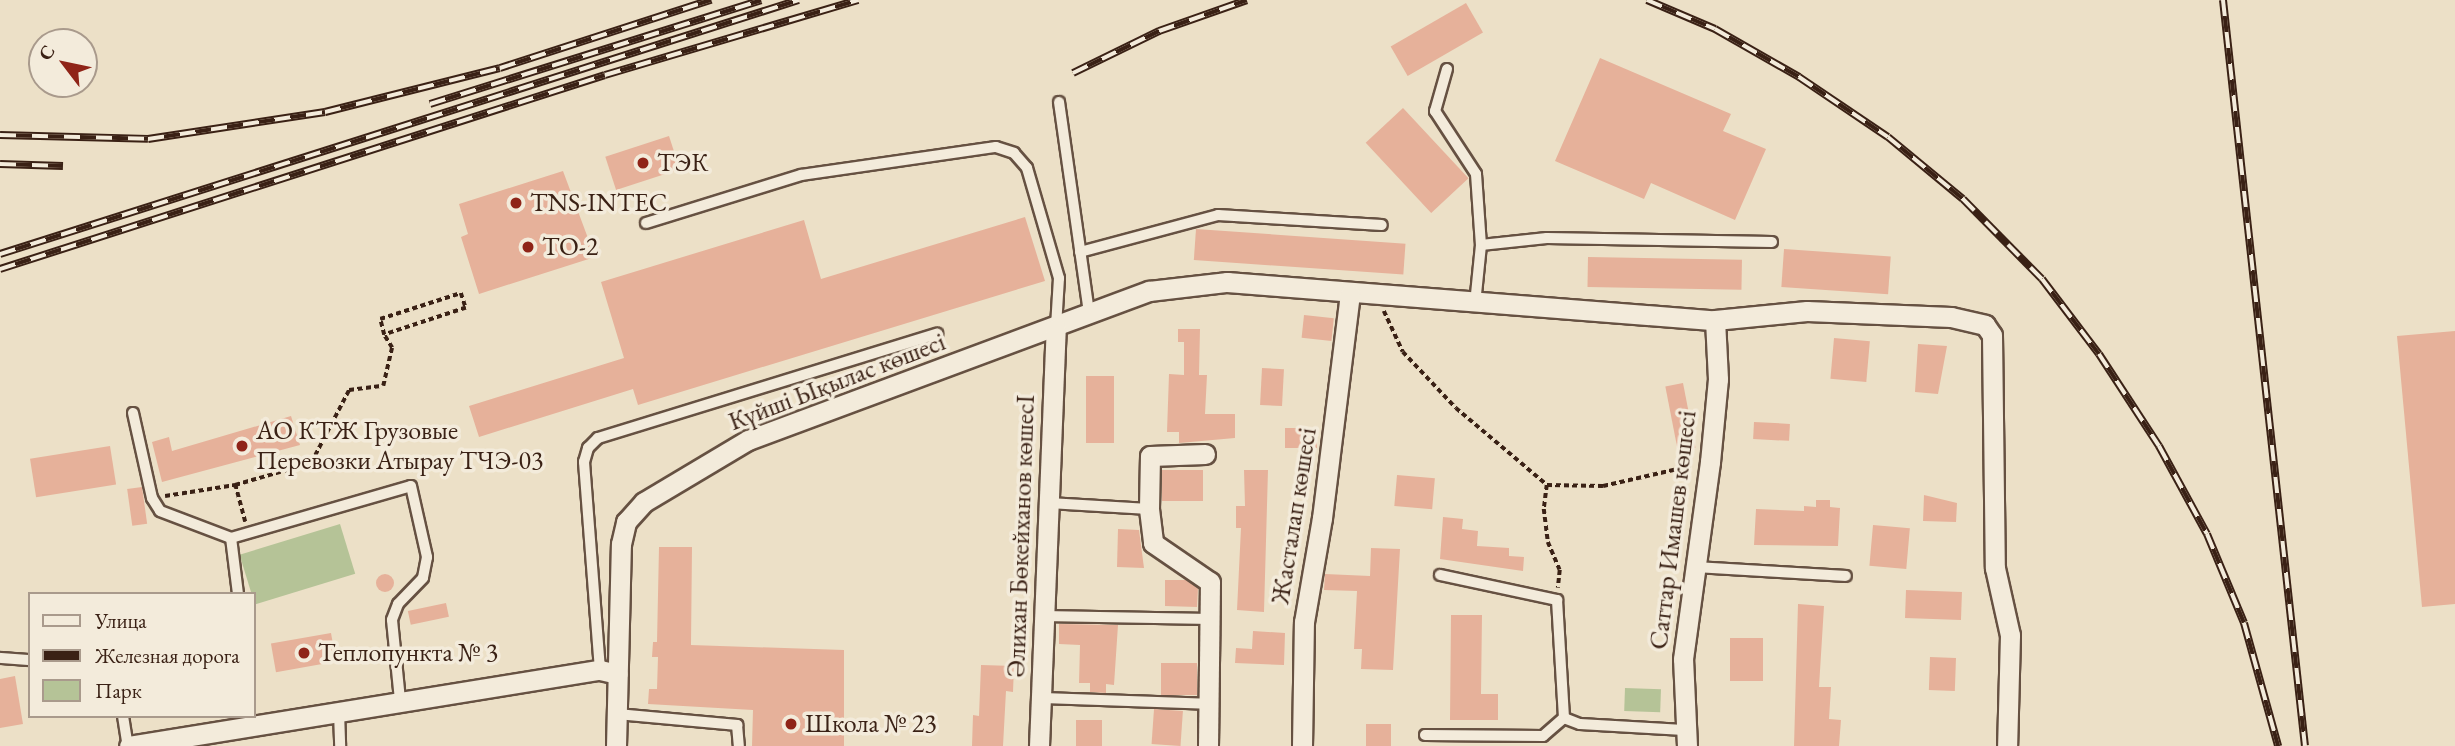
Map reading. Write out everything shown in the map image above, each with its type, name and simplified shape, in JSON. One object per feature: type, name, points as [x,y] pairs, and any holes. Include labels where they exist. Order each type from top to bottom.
[{"type":"street","name":"Күйші Ықылас көшесі","points":[[616,746],[617,714],[609,672],[621,544],[626,522],[644,502],[748,440],[1056,328],[1149,291],[1227,282],[1475,304],[1715,320],[1807,312],[1951,317],[1985,325],[1992,335],[1995,568],[2010,635],[2007,746]]},
{"type":"street","name":"Жасталап көшесі","points":[[1302,746],[1304,622],[1322,518],[1350,294]]},
{"type":"street","name":"Саттар Имашев көшесі","points":[[1686,738],[1683,659],[1710,462],[1718,379],[1715,320]]},
{"type":"street","name":"Әлихан Бөкейханов көшесI","points":[[1039,746],[1056,328]]},
{"type":"street","points":[[1205,454],[1150,456],[1149,509],[1153,543],[1210,582],[1212,619],[1208,746]]},
{"type":"street","points":[[128,746],[253,720],[609,672]]},
{"type":"lane","points":[[1447,69],[1435,111],[1476,174],[1481,245],[1475,304]]},
{"type":"lane","points":[[1059,102],[1089,313]]},
{"type":"lane","points":[[646,223],[801,175],[996,147],[1014,153],[1027,168],[1059,278],[1056,328]]},
{"type":"lane","points":[[1080,252],[1217,215],[1382,225]]},
{"type":"lane","points":[[1481,245],[1548,238],[1772,243]]},
{"type":"lane","points":[[609,672],[584,462],[588,448],[598,438],[937,334]]},
{"type":"lane","points":[[133,413],[152,498],[170,518],[231,538],[247,531],[411,486],[427,557],[423,578],[398,604],[392,620],[400,701]]},
{"type":"lane","points":[[1049,503],[1149,509]]},
{"type":"lane","points":[[231,538],[238,592]]},
{"type":"lane","points":[[1696,567],[1846,576]]},
{"type":"lane","points":[[1440,575],[1557,600],[1564,718]]},
{"type":"lane","points":[[1043,616],[1212,619]]},
{"type":"lane","points":[[0,657],[28,660]]},
{"type":"lane","points":[[1041,698],[1209,704]]},
{"type":"lane","points":[[339,710],[341,746]]},
{"type":"lane","points":[[617,714],[737,725],[739,746]]},
{"type":"lane","points":[[123,718],[128,746]]},
{"type":"lane","points":[[1564,718],[1580,724],[1686,738]]},
{"type":"lane","points":[[1424,735],[1543,736],[1564,718]]},
{"type":"path","points":[[152,498],[235,485],[311,463],[349,390],[383,386],[391,348],[384,335],[380,319],[461,293],[466,308],[384,335]]},
{"type":"path","points":[[1378,296],[1403,352],[1456,408],[1547,485],[1603,486],[1710,462]]},
{"type":"path","points":[[235,485],[247,531]]},
{"type":"path","points":[[1547,485],[1544,509],[1548,542],[1560,570],[1557,600]]},
{"type":"green space","points":[[340,524],[355,574],[256,604],[256,592],[251,592],[240,555]]},
{"type":"green space","points":[[1625,688],[1661,689],[1660,712],[1624,711]]},
{"type":"building","points":[[1466,3],[1483,32],[1408,76],[1391,46]]},
{"type":"building","points":[[1600,58],[1731,114],[1723,131],[1766,149],[1735,220],[1651,183],[1644,199],[1555,161]]},
{"type":"building","points":[[1403,108],[1468,178],[1431,213],[1366,143]]},
{"type":"building","name":"ТЭК","points":[[669,136],[680,169],[616,190],[605,157]]},
{"type":"building","name":"ТО-2","points":[[563,171],[595,257],[479,294],[461,237],[468,234],[459,204]]},
{"type":"building","points":[[1025,217],[1045,281],[638,405],[633,389],[479,437],[469,406],[624,358],[601,282],[804,220],[821,279]]},
{"type":"building","points":[[1196,229],[1405,244],[1403,275],[1194,260]]},
{"type":"building","points":[[1784,249],[1891,256],[1888,294],[1781,287]]},
{"type":"building","points":[[1588,257],[1742,260],[1741,290],[1587,287]]},
{"type":"building","points":[[1304,315],[1334,318],[1331,341],[1302,338]]},
{"type":"building","points":[[1178,329],[1200,329],[1199,375],[1207,375],[1205,414],[1235,414],[1235,438],[1179,443],[1179,432],[1167,432],[1169,374],[1184,375],[1184,342],[1178,342]]},
{"type":"building","points":[[2455,331],[2455,604],[2422,607],[2397,336]]},
{"type":"building","points":[[1834,338],[1870,341],[1866,382],[1830,379]]},
{"type":"building","points":[[1918,344],[1947,346],[1938,394],[1915,392]]},
{"type":"building","points":[[1262,368],[1284,369],[1282,406],[1260,405]]},
{"type":"building","points":[[1086,376],[1114,376],[1114,443],[1086,443]]},
{"type":"building","points":[[1683,383],[1696,448],[1678,451],[1665,386]]},
{"type":"building","name":"АО КТЖ Грузовые Перевозки Атырау ТЧЭ-03","points":[[291,416],[300,445],[162,482],[152,442],[169,437],[172,451]]},
{"type":"building","points":[[1754,422],[1790,424],[1789,441],[1753,439]]},
{"type":"building","points":[[1285,428],[1317,428],[1317,448],[1285,448]]},
{"type":"building","points":[[110,446],[116,485],[36,497],[30,459]]},
{"type":"building","points":[[1162,470],[1203,470],[1203,501],[1162,501]]},
{"type":"building","points":[[1244,470],[1268,470],[1264,612],[1237,610],[1241,528],[1236,528],[1236,506],[1245,506]]},
{"type":"building","points":[[1397,475],[1435,478],[1432,509],[1394,506]]},
{"type":"building","points":[[142,487],[147,524],[132,526],[127,489]]},
{"type":"building","points":[[1924,495],[1957,503],[1956,522],[1923,521]]},
{"type":"building","points":[[1816,500],[1830,500],[1830,507],[1840,508],[1838,546],[1754,545],[1756,509],[1804,511],[1804,506],[1816,507]]},
{"type":"building","points":[[1443,517],[1463,519],[1462,529],[1478,531],[1477,546],[1509,548],[1509,556],[1524,557],[1523,571],[1440,559]]},
{"type":"building","points":[[1873,525],[1910,528],[1906,569],[1869,566]]},
{"type":"building","points":[[1118,529],[1139,530],[1144,568],[1117,567]]},
{"type":"building","points":[[659,547],[692,547],[691,645],[844,650],[844,746],[752,746],[753,710],[648,704],[649,689],[657,689],[658,657],[652,657],[653,642],[657,642]]},
{"type":"building","points":[[1371,548],[1400,549],[1393,670],[1361,669],[1362,649],[1354,649],[1357,591],[1324,590],[1325,574],[1370,576]]},
{"type":"building","points":[[385,574],[391,577],[394,583],[391,589],[385,592],[379,589],[376,583],[379,577]]},
{"type":"building","points":[[1165,580],[1186,580],[1198,588],[1197,607],[1165,606]]},
{"type":"building","points":[[1906,590],[1962,592],[1961,620],[1905,618]]},
{"type":"building","points":[[446,603],[449,617],[411,625],[408,611]]},
{"type":"building","points":[[1798,604],[1824,606],[1819,687],[1831,687],[1829,719],[1841,720],[1839,746],[1794,746]]},
{"type":"building","points":[[1451,615],[1482,615],[1481,694],[1498,694],[1498,720],[1450,720]]},
{"type":"building","points":[[1059,624],[1118,625],[1114,685],[1106,684],[1106,693],[1090,692],[1090,683],[1079,683],[1080,645],[1059,644]]},
{"type":"building","points":[[1253,631],[1285,633],[1284,665],[1235,663],[1236,648],[1252,649]]},
{"type":"building","name":"Теплопункта № 3","points":[[331,633],[336,662],[276,672],[271,644]]},
{"type":"building","points":[[1730,638],[1763,638],[1763,681],[1730,681]]},
{"type":"building","points":[[1930,657],[1956,658],[1955,691],[1929,690]]},
{"type":"building","points":[[1161,663],[1197,663],[1197,695],[1161,695]]},
{"type":"building","points":[[981,665],[1014,666],[1013,692],[1006,691],[1003,746],[972,746],[973,715],[979,716]]},
{"type":"building","points":[[15,676],[23,724],[0,728],[0,679]]},
{"type":"building","points":[[1154,709],[1183,711],[1180,746],[1152,744]]},
{"type":"building","points":[[1076,720],[1102,720],[1102,746],[1076,746]]},
{"type":"building","points":[[1366,724],[1391,724],[1391,746],[1366,746]]},
{"type":"railway","points":[[0,135],[148,139],[325,112],[500,68],[711,0]]},
{"type":"railway","points":[[430,104],[761,0]]},
{"type":"railway","points":[[0,254],[799,0]]},
{"type":"railway","points":[[0,269],[605,75],[858,0]]},
{"type":"railway","points":[[1073,73],[1159,31],[1247,0]]},
{"type":"railway","points":[[1647,0],[1715,29],[1799,77],[1888,137],[1963,199],[2042,279],[2099,354],[2159,446],[2207,534],[2244,623],[2278,746]]},
{"type":"railway","points":[[2223,0],[2305,746]]},
{"type":"railway","points":[[0,164],[63,166]]},
{"type":"place","name":"ТЭК","points":[[643,163]]},
{"type":"place","name":"TNS-INTEC","points":[[516,203]]},
{"type":"place","name":"ТО-2","points":[[528,247]]},
{"type":"place","name":"АО КТЖ Грузовые Перевозки Атырау ТЧЭ-03","points":[[242,446]]},
{"type":"place","name":"Теплопункта № 3","points":[[304,653]]},
{"type":"place","name":"Школа № 23","points":[[791,724]]}]
